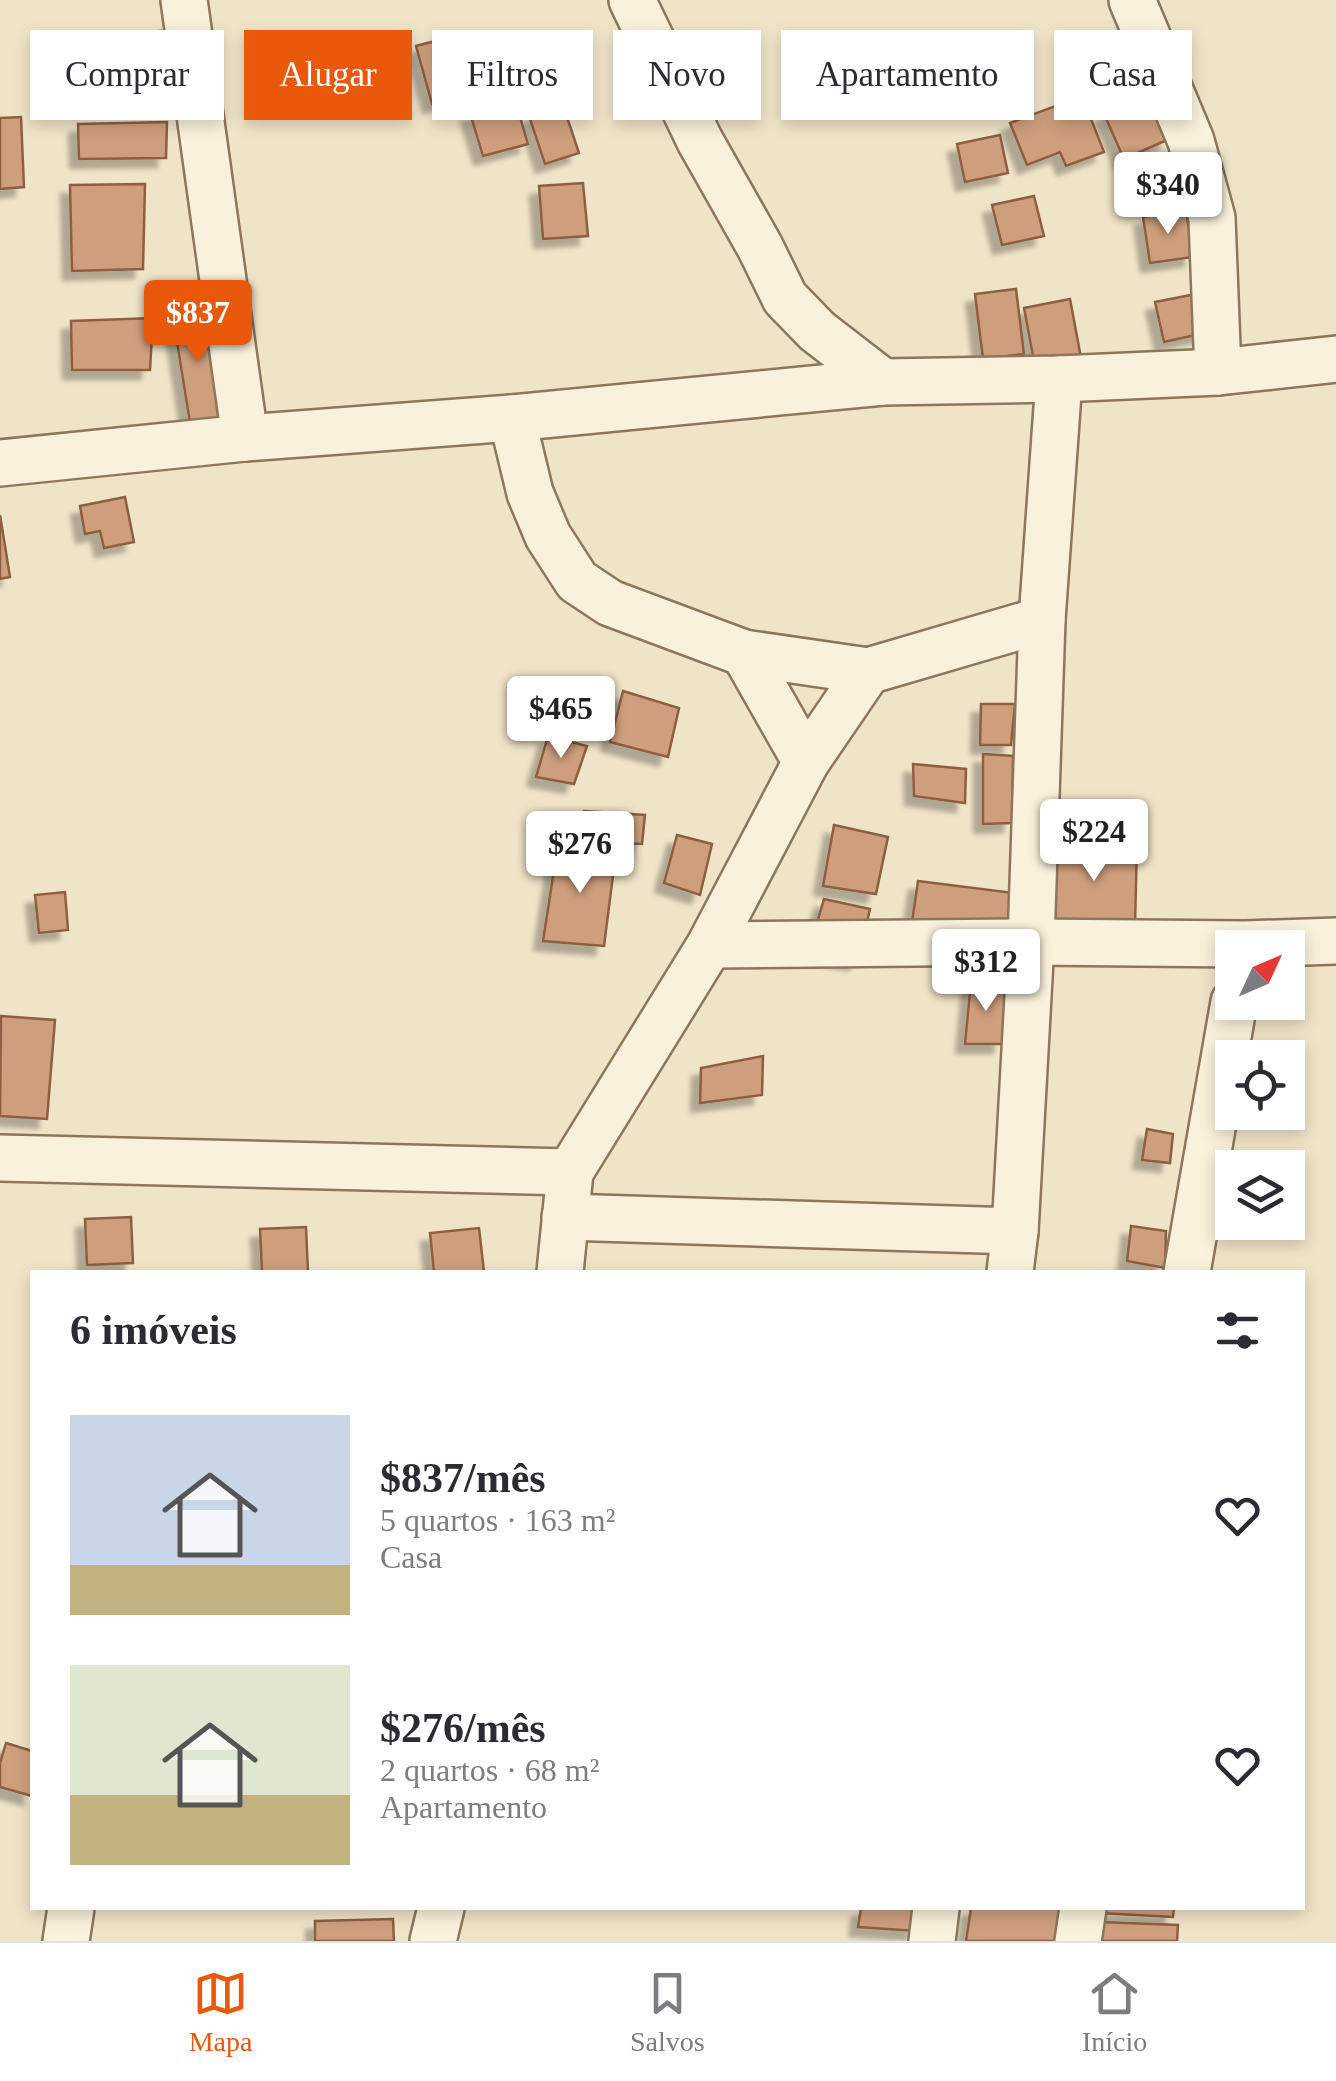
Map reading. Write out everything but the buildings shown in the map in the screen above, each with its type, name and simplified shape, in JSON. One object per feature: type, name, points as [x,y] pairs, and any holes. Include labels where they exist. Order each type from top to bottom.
[{"type":"street","points":[[184,0],[245,438]]},
{"type":"street","points":[[632,0],[700,140],[784,298],[817,331],[882,382]]},
{"type":"street","points":[[1132,0],[1191,142],[1212,218],[1218,372]]},
{"type":"street","points":[[0,463],[882,382],[1218,372],[1336,359]]},
{"type":"street","points":[[564,1217],[1012,1252],[1031,942],[1042,620],[1059,379]]},
{"type":"street","points":[[512,418],[530,493],[548,536],[578,581],[610,603],[744,653],[868,671],[1042,620]]},
{"type":"street","points":[[744,653],[806,762]]},
{"type":"street","points":[[560,1270],[570,1172],[710,946],[806,762],[868,671]]},
{"type":"street","points":[[1305,942],[1336,940]]},
{"type":"street","points":[[710,946],[1031,942],[1215,945]]},
{"type":"street","points":[[1188,1270],[1231,1020]]},
{"type":"street","points":[[0,1158],[570,1172]]},
{"type":"street","points":[[66,1941],[71,1910]]},
{"type":"street","points":[[433,1941],[441,1910]]},
{"type":"street","points":[[932,1941],[936,1910]]},
{"type":"street","points":[[1078,1941],[1083,1910]]}]
